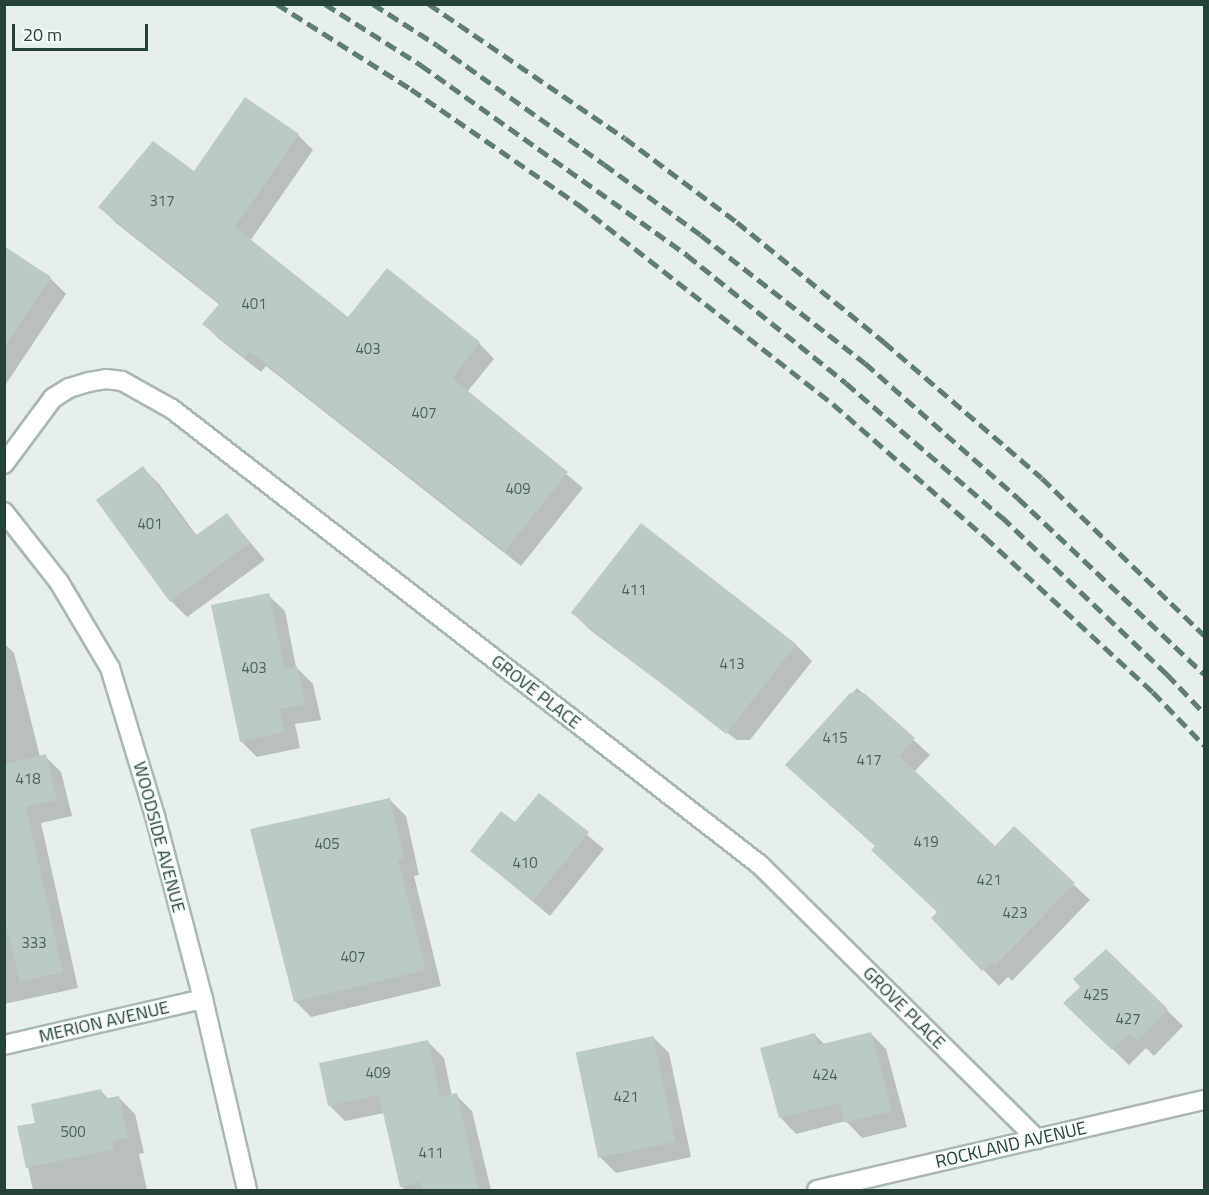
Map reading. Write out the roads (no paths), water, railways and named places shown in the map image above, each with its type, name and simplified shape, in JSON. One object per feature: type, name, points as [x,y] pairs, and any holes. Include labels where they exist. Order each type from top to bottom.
[{"type":"street","name":"GROVE PLACE","points":[[4,464],[53,398],[69,388],[106,379],[122,381],[165,405],[760,865],[1037,1139]]},
{"type":"street","name":"WOODSIDE AVENUE","points":[[4,512],[59,582],[110,668],[155,816],[202,999],[247,1191]]},
{"type":"street","name":"MERION AVENUE","points":[[4,1045],[202,999]]},
{"type":"street","name":"ROCKLAND AVENUE","points":[[817,1191],[1204,1100]]},
{"type":"railway","points":[[277,4],[411,89],[578,204],[833,404],[985,537],[1153,692],[1204,745]]},
{"type":"railway","points":[[325,4],[421,65],[687,255],[846,383],[1002,517],[1167,674],[1204,713]]},
{"type":"railway","points":[[373,4],[437,45],[604,164],[701,235],[865,363],[1018,498],[1204,674]]},
{"type":"railway","points":[[429,4],[625,138],[737,222],[884,342],[1042,478],[1204,635]]}]
